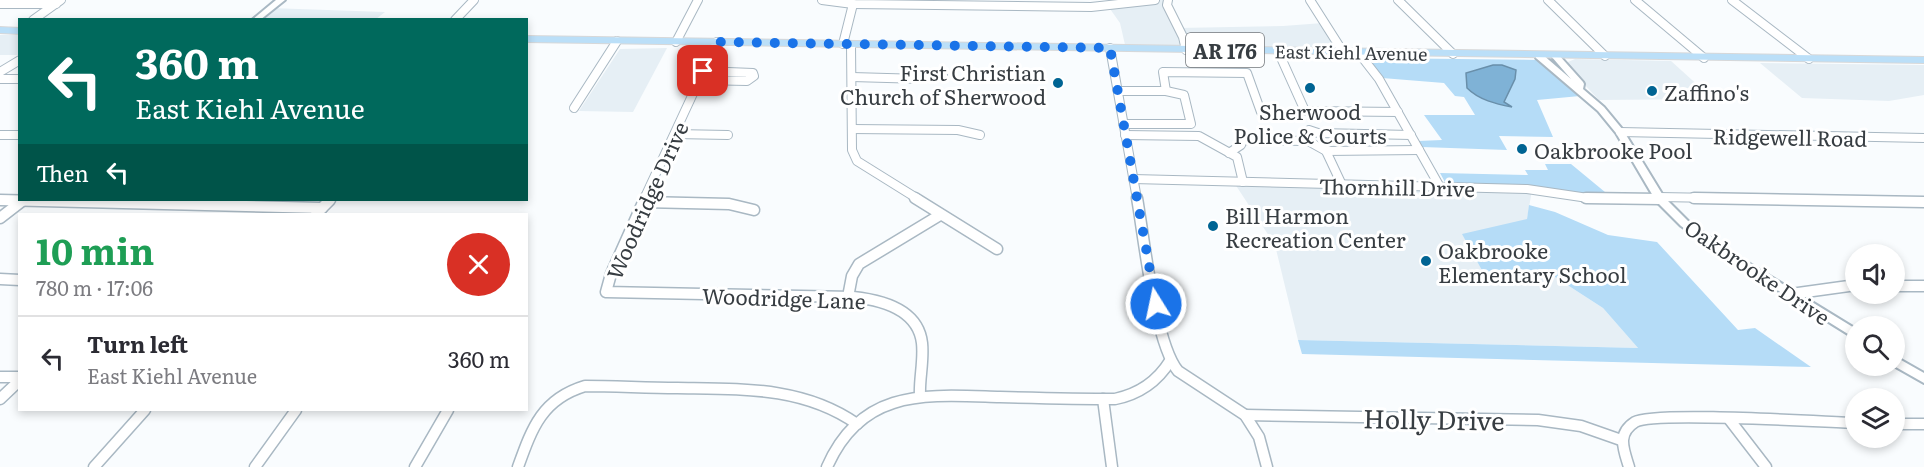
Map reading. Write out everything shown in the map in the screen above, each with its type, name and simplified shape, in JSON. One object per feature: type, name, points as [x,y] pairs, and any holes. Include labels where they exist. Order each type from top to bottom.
[{"type":"main road","points":[[0,30],[18,30]]},
{"type":"main road","name":"East Kiehl Avenue","points":[[528,39],[1924,60]]},
{"type":"street","points":[[258,18],[281,0]]},
{"type":"street","points":[[458,18],[474,0]]},
{"type":"street","points":[[676,42],[698,0]]},
{"type":"street","points":[[822,0],[853,4],[1097,7],[1155,0]]},
{"type":"street","points":[[1168,0],[1167,5],[1186,50]]},
{"type":"street","points":[[1310,0],[1343,52]]},
{"type":"street","points":[[1398,0],[1452,54]]},
{"type":"street","points":[[1548,0],[1605,56]]},
{"type":"street","points":[[1635,0],[1704,58]]},
{"type":"street","points":[[1732,0],[1809,59]]},
{"type":"street","points":[[0,4],[59,2]]},
{"type":"street","points":[[36,18],[59,2]]},
{"type":"street","points":[[853,4],[847,44],[852,77],[853,154],[860,165],[997,249]]},
{"type":"street","points":[[574,108],[618,41]]},
{"type":"street","name":"Woodridge Drive","points":[[606,292],[611,274],[717,42]]},
{"type":"street","points":[[1110,48],[1159,321],[1170,361],[1178,371],[1245,415],[1259,437],[1267,467]]},
{"type":"street","points":[[1278,51],[1305,111],[1398,112]]},
{"type":"street","points":[[1358,52],[1380,79],[1440,187]]},
{"type":"street","name":"Oakbrooke Drive","points":[[1539,56],[1570,84],[1579,88],[1620,132],[1660,198],[1695,232],[1845,328]]},
{"type":"street","name":"Oakbrooke Drive","points":[[1555,56],[1580,84],[1579,88]]},
{"type":"street","points":[[0,72],[18,61]]},
{"type":"street","points":[[699,80],[747,81],[753,76],[753,73],[745,71],[703,71]]},
{"type":"street","points":[[1166,91],[1163,72],[1247,73],[1261,112]]},
{"type":"street","points":[[852,77],[922,79],[943,75]]},
{"type":"street","points":[[0,79],[18,79]]},
{"type":"street","points":[[1118,91],[1166,91],[1184,95],[1191,124],[1124,124]]},
{"type":"street","points":[[852,129],[949,130],[980,135]]},
{"type":"street","points":[[1308,141],[1309,130],[1318,133],[1411,135]]},
{"type":"street","name":"Ridgewell Road","points":[[1620,132],[1924,138]]},
{"type":"street","points":[[675,134],[728,135]]},
{"type":"street","points":[[0,135],[18,135]]},
{"type":"street","points":[[1125,135],[1199,136],[1237,157],[1243,182]]},
{"type":"street","points":[[1229,153],[1241,145],[1243,140],[1308,141],[1326,151],[1419,150]]},
{"type":"street","points":[[1326,151],[1342,185]]},
{"type":"street","name":"Thornhill Drive","points":[[1133,179],[1527,189],[1616,200],[1660,198],[1924,202]]},
{"type":"street","points":[[0,201],[18,200]]},
{"type":"street","points":[[0,218],[22,201]]},
{"type":"street","points":[[50,201],[319,211]]},
{"type":"street","points":[[644,202],[729,204],[754,210]]},
{"type":"street","points":[[848,297],[852,276],[859,264],[940,215]]},
{"type":"street","points":[[0,279],[18,280]]},
{"type":"street","points":[[1791,294],[1845,286]]},
{"type":"street","points":[[1905,286],[1924,286]]},
{"type":"street","name":"Woodridge Lane","points":[[606,292],[848,297],[867,298],[888,303],[906,313],[919,328],[922,345],[920,396]]},
{"type":"street","points":[[827,467],[837,447],[857,424],[886,406],[920,396],[1115,399],[1137,393],[1158,378],[1170,361]]},
{"type":"street","points":[[1905,367],[1924,379]]},
{"type":"street","points":[[0,377],[18,379]]},
{"type":"street","points":[[0,399],[18,381]]},
{"type":"street","points":[[518,467],[544,408],[564,393],[585,386],[734,389],[787,393],[825,404],[857,424]]},
{"type":"street","points":[[1103,399],[1112,467]]},
{"type":"street","points":[[94,467],[144,411]]},
{"type":"street","points":[[255,467],[295,411]]},
{"type":"street","points":[[416,467],[447,411]]},
{"type":"street","name":"Holly Drive","points":[[1245,415],[1538,420],[1570,423],[1606,433],[1621,440]]},
{"type":"street","points":[[1629,467],[1621,440],[1627,428],[1635,422],[1647,419],[1845,423]]},
{"type":"street","points":[[1729,419],[1766,467]]},
{"type":"street","points":[[1905,424],[1924,424]]},
{"type":"shaded area","points":[[1168,0],[1178,28],[1323,23],[1343,52],[1126,49],[1120,23],[1108,6]]},
{"type":"shaded area","points":[[270,8],[385,12],[377,18],[258,18]]},
{"type":"shaded area","points":[[0,35],[18,35],[18,55],[0,55]]},
{"type":"shaded area","points":[[667,48],[633,112],[579,111],[620,49]]},
{"type":"shaded area","points":[[1368,58],[1539,60],[1580,96],[1537,100],[1553,137],[1499,136],[1507,150],[1422,147],[1418,141],[1442,140],[1424,115],[1475,115],[1464,97],[1455,96],[1444,83],[1382,78]]},
{"type":"shaded area","points":[[1575,59],[1671,61],[1713,99],[1599,100],[1568,67],[1568,62]]},
{"type":"shaded area","points":[[1760,63],[1924,65],[1924,95],[1889,101],[1802,98]]},
{"type":"shaded area","points":[[1493,65],[1502,65],[1516,70],[1515,79],[1504,102],[1512,107],[1482,98],[1467,88],[1466,73]]},
{"type":"shaded area","points":[[1545,164],[1571,164],[1611,197],[1446,184],[1440,173],[1528,175],[1525,170],[1548,170]]},
{"type":"shaded area","points":[[1233,181],[1532,190],[1527,219],[1555,277],[1603,308],[1638,348],[1298,340],[1275,245]]},
{"type":"shaded area","points":[[1529,205],[1555,212],[1608,235],[1657,242],[1738,330],[1755,328],[1811,367],[1302,354],[1298,340],[1638,348],[1603,308],[1555,277],[1489,283],[1462,234],[1527,219]]},
{"type":"place","name":"First Christian Church of Sherwood","points":[[1058,83]]},
{"type":"place","name":"Sherwood Police & Courts","points":[[1310,88]]},
{"type":"place","name":"Zaffino's","points":[[1652,91]]},
{"type":"place","name":"Oakbrooke Pool","points":[[1522,149]]},
{"type":"place","name":"Bill Harmon Recreation Center","points":[[1213,226]]},
{"type":"place","name":"Oakbrooke Elementary School","points":[[1426,261]]},
{"type":"route","points":[[703,71],[717,42],[1110,48],[1156,304]]}]
